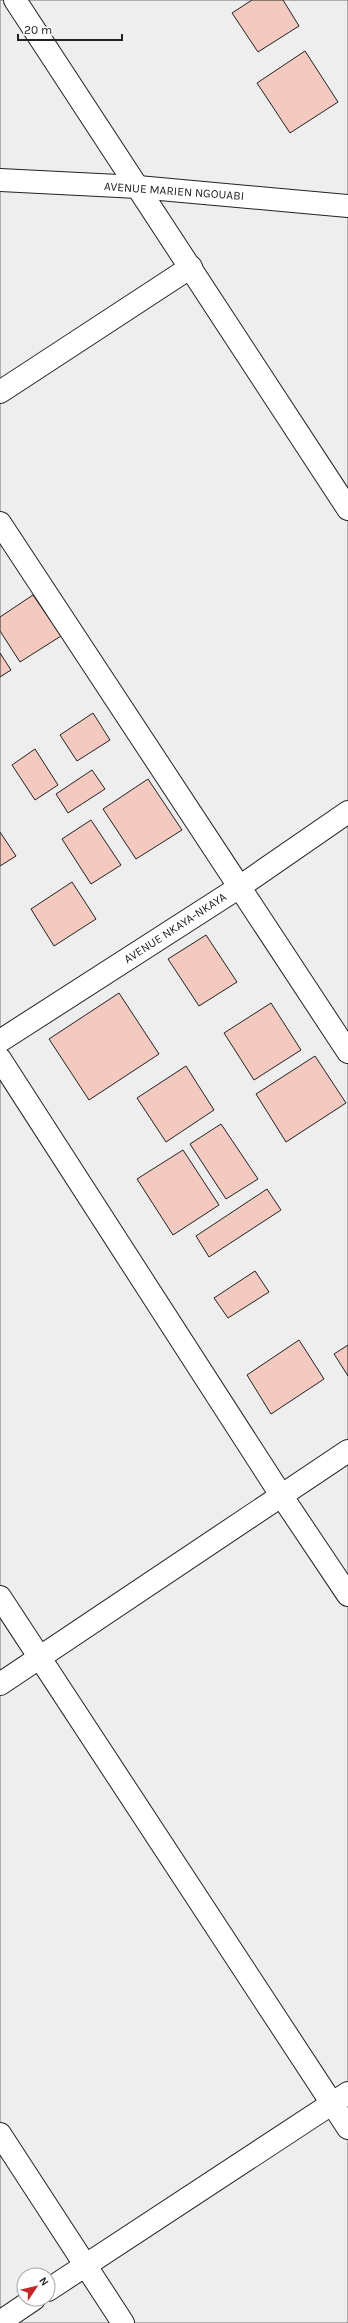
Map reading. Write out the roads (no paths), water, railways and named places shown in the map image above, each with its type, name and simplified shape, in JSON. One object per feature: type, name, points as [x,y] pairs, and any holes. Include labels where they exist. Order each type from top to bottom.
[{"type":"street","points":[[15,0],[348,509]]},
{"type":"street","name":"AVENUE MARIEN NGOUABI","points":[[0,180],[138,186],[348,206]]},
{"type":"street","points":[[0,392],[191,267]]},
{"type":"street","points":[[0,523],[238,888],[348,1052]]},
{"type":"street","name":"AVENUE NKAYA-NKAYA","points":[[0,1041],[238,888],[348,812]]},
{"type":"street","points":[[0,1059],[281,1495],[348,1595]]},
{"type":"street","points":[[0,1684],[348,1451]]},
{"type":"street","points":[[0,1597],[39,1658],[340,2098],[348,2128]]},
{"type":"street","points":[[56,2285],[340,2098]]},
{"type":"street","points":[[0,2134],[123,2323]]},
{"type":"street","points":[[0,2322],[22,2307]]}]
